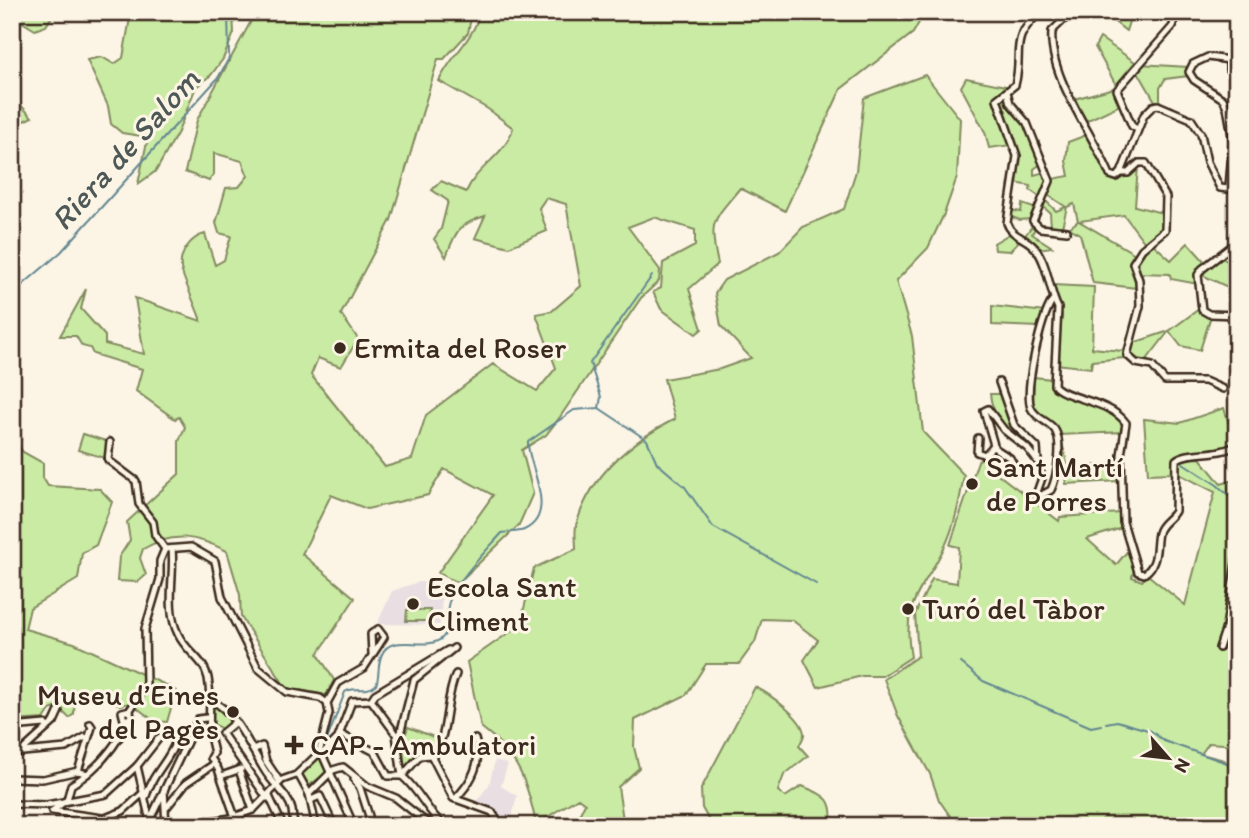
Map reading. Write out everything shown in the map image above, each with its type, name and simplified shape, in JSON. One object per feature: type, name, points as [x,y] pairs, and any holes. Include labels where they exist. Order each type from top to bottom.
[{"type":"street","points":[[1041,12],[1024,29],[1016,55],[1016,83],[1007,92],[1001,93],[997,101],[1017,156],[1007,223],[1011,231],[1036,249],[1049,281],[1052,302],[1059,315],[1053,379],[1056,389],[1092,400],[1119,416],[1126,424],[1121,455],[1123,522],[1138,572],[1144,574],[1150,569],[1156,553],[1159,530],[1175,511],[1176,460],[1186,454],[1218,454],[1237,445]]},
{"type":"street","points":[[1137,130],[1132,126],[1116,90],[1171,29],[1175,12]]},
{"type":"street","points":[[1070,13],[1052,31],[1053,49],[1061,74],[1110,175],[1116,177],[1128,173],[1139,163],[1146,163],[1166,197],[1164,230],[1142,249],[1133,263],[1139,280],[1140,306],[1127,355],[1136,363],[1153,367],[1165,381],[1209,381],[1223,389]]},
{"type":"street","points":[[1229,187],[1233,141],[1227,107],[1223,99],[1194,80],[1189,72],[1193,64],[1204,58],[1237,58]]},
{"type":"street","points":[[1229,60],[1229,70],[1237,76]]},
{"type":"street","points":[[1007,92],[1012,107],[1025,120],[1050,181],[1033,221],[1042,229],[1067,231]]},
{"type":"street","points":[[1122,173],[1137,130],[1144,115],[1153,106],[1185,114],[1201,134],[1204,153],[1220,188],[1237,190]]},
{"type":"street","points":[[1237,243],[1202,269],[1198,275],[1202,310],[1209,314],[1237,315]]},
{"type":"street","points":[[999,382],[1014,425],[1037,447],[1042,478],[1035,492],[1040,496],[1049,492],[1054,483],[1057,440],[1054,430],[1035,413],[1030,402],[1034,362],[1052,302]]},
{"type":"street","points":[[978,438],[980,455],[986,454],[993,447],[992,433],[984,411],[987,409],[1004,430],[1027,448],[1038,462]]},
{"type":"street","points":[[110,442],[108,460],[136,481],[139,504],[153,522],[155,535],[169,551],[176,630],[186,647],[204,666],[210,700],[206,718],[214,764],[221,776],[229,820],[238,826]]},
{"type":"street","points":[[993,447],[1010,458],[1017,471]]},
{"type":"street","points":[[102,818],[89,814],[53,813],[53,809],[67,800],[69,787],[84,779],[106,759],[129,720],[121,715],[123,710],[130,710],[146,685],[145,629],[160,579],[160,561],[169,551],[195,548],[215,561],[224,601],[252,659],[267,678],[292,694],[320,698],[327,703]]},
{"type":"street","points":[[1219,648],[1226,627],[1237,556]]},
{"type":"street","points":[[371,700],[375,694],[427,660],[454,648],[416,677],[398,742]]},
{"type":"street","points":[[354,826],[321,754],[329,713],[327,703],[337,684],[364,668],[372,654]]},
{"type":"street","points":[[433,756],[443,735],[446,704],[456,674]]},
{"type":"street","points":[[210,700],[221,706],[265,771],[279,783],[293,811],[295,826]]},
{"type":"street","points":[[371,700],[393,730],[398,742],[402,776]]},
{"type":"street","points":[[200,826],[208,821],[229,820],[253,810],[279,783],[298,774],[340,734],[352,701],[371,700]]},
{"type":"street","points":[[23,750],[47,728],[59,710]]},
{"type":"street","points":[[149,824],[151,812],[185,751],[198,719],[206,718]]},
{"type":"street","points":[[234,723],[222,731],[224,737],[268,797],[283,826]]},
{"type":"street","points":[[12,727],[45,724],[47,728]]},
{"type":"street","points":[[78,771],[92,727],[90,724]]},
{"type":"street","points":[[393,730],[401,729]]},
{"type":"street","points":[[340,734],[375,752],[388,776],[402,776],[419,790],[444,826]]},
{"type":"street","points":[[12,753],[61,749],[85,737],[88,739]]},
{"type":"street","points":[[212,747],[224,737]]},
{"type":"street","points":[[12,804],[47,805],[110,792],[137,766],[159,738]]},
{"type":"street","points":[[455,799],[473,774],[478,756],[475,739]]},
{"type":"street","points":[[85,826],[123,811],[144,795],[151,777],[168,758],[176,741]]},
{"type":"street","points":[[402,776],[420,756],[426,753],[433,756],[455,799],[492,812],[501,826]]},
{"type":"street","points":[[167,807],[191,779],[214,764]]},
{"type":"street","points":[[137,766],[151,812]]},
{"type":"street","points":[[221,776],[246,768]]},
{"type":"street","points":[[346,768],[364,784],[396,798],[426,822],[438,821]]},
{"type":"street","points":[[309,794],[331,772],[346,768]]},
{"type":"street","points":[[346,768],[360,788],[369,817]]},
{"type":"street","points":[[239,770],[253,810]]},
{"type":"street","points":[[12,778],[43,779],[78,771],[87,774]]},
{"type":"street","points":[[298,774],[309,794],[316,826]]},
{"type":"street","points":[[164,787],[166,826]]},
{"type":"street","points":[[309,794],[320,796],[334,826]]},
{"type":"shaded area","name":"Escola Sant Climent","points":[[418,582],[450,583],[442,598],[440,625],[377,624],[392,591]]},
{"type":"shaded area","points":[[495,760],[508,764],[501,786],[517,796],[510,826],[493,809],[475,803],[489,785]]},
{"type":"green space","points":[[14,12],[54,13],[46,26],[35,30],[14,17]]},
{"type":"green space","points":[[131,12],[233,12],[234,33],[223,59],[211,75],[196,87],[178,132],[156,171],[138,184],[148,137],[122,133],[111,124],[108,106],[87,60],[102,57],[114,64],[123,58]]},
{"type":"green space","points":[[256,12],[472,12],[468,33],[444,59],[438,59],[391,220],[341,314],[358,339],[341,367],[318,358],[311,375],[385,467],[412,459],[426,415],[493,364],[537,391],[556,368],[536,314],[552,311],[581,286],[566,204],[546,198],[539,208],[547,231],[509,247],[475,238],[485,216],[459,230],[446,257],[434,239],[441,229],[448,201],[432,190],[441,181],[466,192],[477,175],[504,146],[513,128],[488,109],[439,81],[467,40],[480,12],[925,12],[913,33],[841,89],[785,211],[740,188],[719,215],[713,229],[718,264],[689,289],[702,329],[696,334],[661,309],[653,292],[661,288],[663,263],[695,246],[695,230],[654,217],[628,227],[660,270],[659,281],[641,298],[546,435],[522,450],[533,493],[519,525],[458,583],[438,573],[493,495],[444,469],[428,495],[367,509],[331,495],[302,554],[355,598],[318,654],[334,680],[326,695],[286,688],[241,617],[240,595],[227,551],[195,539],[175,538],[154,543],[143,549],[140,558],[146,575],[138,582],[117,581],[119,557],[130,540],[127,522],[179,474],[179,441],[185,427],[179,417],[175,419],[136,391],[142,369],[93,354],[90,348],[82,346],[76,336],[60,336],[86,289],[81,309],[105,336],[105,344],[144,354],[135,298],[201,321],[182,272],[182,257],[191,242],[205,234],[215,265],[224,260],[231,236],[219,233],[216,223],[226,188],[239,187],[248,176],[242,161],[214,153],[214,174],[209,181],[185,172],[197,120]]},
{"type":"green space","points":[[1102,12],[1132,12],[1126,31]]},
{"type":"green space","points":[[1100,38],[1135,62],[1116,85],[1095,47]]},
{"type":"green space","points":[[1139,64],[1188,67],[1188,76],[1165,79],[1160,88],[1160,103],[1156,103],[1136,68]]},
{"type":"green space","points":[[925,75],[960,119],[957,177],[928,248],[896,281],[912,336],[923,432],[964,475],[948,540],[911,610],[911,657],[882,676],[862,676],[818,687],[804,660],[818,640],[792,620],[762,619],[755,642],[739,664],[706,664],[686,695],[635,720],[634,747],[639,768],[618,787],[624,826],[574,826],[585,803],[578,798],[536,824],[529,794],[519,770],[504,748],[481,727],[467,662],[520,625],[534,568],[576,549],[577,522],[584,504],[603,474],[629,448],[675,419],[664,379],[720,369],[751,358],[721,326],[715,293],[724,280],[779,252],[803,227],[844,209],[856,171],[864,98]]},
{"type":"green space","points":[[966,78],[1011,87],[999,92],[995,100],[1012,145],[989,148],[985,132],[961,87]]},
{"type":"green space","points":[[1114,88],[1120,105],[1086,121],[1074,99]]},
{"type":"green space","points":[[1004,95],[1009,106],[1023,119],[1042,163],[1034,169],[1034,175],[1045,172],[1048,180],[1041,198],[1030,190],[1031,186],[1015,183],[1019,156],[999,101]]},
{"type":"green space","points":[[12,96],[32,117],[24,121],[12,107]]},
{"type":"green space","points":[[1237,110],[1237,187],[1230,183],[1235,148],[1230,116]]},
{"type":"green space","points":[[1089,134],[1109,178],[1115,181],[1130,175],[1138,166],[1135,206],[1162,213],[1164,226],[1145,243],[1124,215],[1079,221],[1135,254],[1131,265],[1137,288],[1093,283],[1080,234],[1069,228],[1078,221],[1074,204],[1067,207],[1062,227],[1051,226],[1050,213],[1041,205],[1045,200],[1056,211],[1066,207],[1048,195],[1052,179],[1069,176],[1066,161],[1068,142]]},
{"type":"green space","points":[[1022,204],[1034,208],[1030,219],[1020,220],[1009,216],[1010,210],[1021,212]]},
{"type":"green space","points":[[1032,226],[1035,228],[1032,234],[1052,247],[1038,249],[1024,237]]},
{"type":"green space","points":[[1011,233],[1020,240],[1010,251],[995,250],[994,243]]},
{"type":"green space","points":[[1152,243],[1171,260],[1188,243],[1206,263],[1196,273],[1198,284],[1171,279],[1170,274],[1139,273],[1135,264]]},
{"type":"green space","points":[[1222,258],[1237,267],[1236,291],[1200,274]]},
{"type":"green space","points":[[1052,285],[1094,287],[1092,348],[1123,351],[1124,358],[1092,361],[1091,368],[1056,364],[1062,315]]},
{"type":"green space","points":[[992,306],[1046,312],[1040,327],[992,325]]},
{"type":"green space","points":[[1199,309],[1211,316],[1200,350],[1181,346],[1169,331]]},
{"type":"green space","points":[[1169,331],[1145,362],[1133,359],[1129,352],[1130,344]]},
{"type":"green space","points":[[1034,377],[1051,379],[1055,391],[1108,411],[1123,423],[1124,432],[1059,435],[1033,408]]},
{"type":"green space","points":[[990,394],[1000,394],[1012,427],[1035,451],[1005,427],[995,412]]},
{"type":"green space","points":[[1224,408],[1235,444],[1199,453],[1185,452],[1173,462],[1172,473],[1148,474],[1144,419],[1180,423]]},
{"type":"green space","points":[[83,434],[109,442],[105,458],[78,450]]},
{"type":"green space","points":[[12,437],[23,452],[43,463],[43,478],[48,486],[100,489],[112,502],[96,545],[82,553],[78,579],[30,608],[25,629],[74,643],[170,687],[176,691],[167,722],[154,721],[131,703],[120,705],[89,690],[75,695],[74,714],[69,718],[58,707],[50,710],[44,719],[12,721]]},
{"type":"green space","points":[[1061,438],[1068,467],[1119,464],[1119,481],[1066,484],[1067,467],[1058,465]]},
{"type":"green space","points":[[993,450],[1000,454],[990,468],[1059,521],[1060,517],[1121,513],[1122,528],[1087,539],[1116,565],[1130,548],[1134,569],[1132,577],[1142,581],[1148,575],[1185,605],[1215,492],[1177,473],[1177,465],[1181,459],[1200,458],[1221,484],[1237,479],[1237,745],[1209,743],[1201,754],[1224,760],[1237,771],[1237,826],[957,826],[939,800],[930,774],[898,716],[884,679],[918,656],[915,614],[932,579],[957,583],[959,547],[950,545],[978,461]]},
{"type":"green space","points":[[407,610],[430,610],[429,621],[406,621]]},
{"type":"green space","points":[[755,687],[785,707],[803,729],[804,735],[799,746],[808,756],[784,775],[778,791],[785,797],[802,786],[823,796],[831,809],[831,826],[712,826],[702,808],[701,789]]},
{"type":"green space","points":[[214,704],[231,721],[222,729],[210,722]]},
{"type":"green space","points":[[408,727],[439,739],[432,749],[420,752],[404,768],[403,742]]},
{"type":"green space","points":[[321,756],[329,771],[307,787],[301,772]]},
{"type":"waterway","name":"Riera de Salom","points":[[12,294],[61,252],[218,78],[229,58],[228,12]]},
{"type":"waterway","points":[[324,748],[345,692],[368,689],[376,685],[380,658],[393,644],[428,643],[442,638],[446,630],[449,602],[465,575],[502,533],[524,530],[534,522],[540,512],[541,500],[528,442],[574,410],[599,408],[601,397],[590,363],[652,276]]},
{"type":"waterway","points":[[599,408],[647,440],[657,463],[685,487],[713,527],[816,584]]},
{"type":"waterway","points":[[1183,463],[1217,485],[1237,503]]},
{"type":"waterway","points":[[960,662],[983,681],[1091,727],[1101,725]]},
{"type":"waterway","points":[[1106,723],[1117,721],[1151,731],[1164,741],[1227,763],[1237,773]]},
{"type":"place","name":"Ermita del Roser","points":[[340,348]]},
{"type":"place","name":"Sant Martí de Porres","points":[[972,484]]},
{"type":"place","name":"Escola Sant Climent","points":[[413,604]]},
{"type":"place","name":"Turó del Tàbor","points":[[908,609]]},
{"type":"place","name":"Museu d’Eines del Pagès","points":[[233,712]]},
{"type":"place","name":"CAP - Ambulatori","points":[[294,745]]}]
